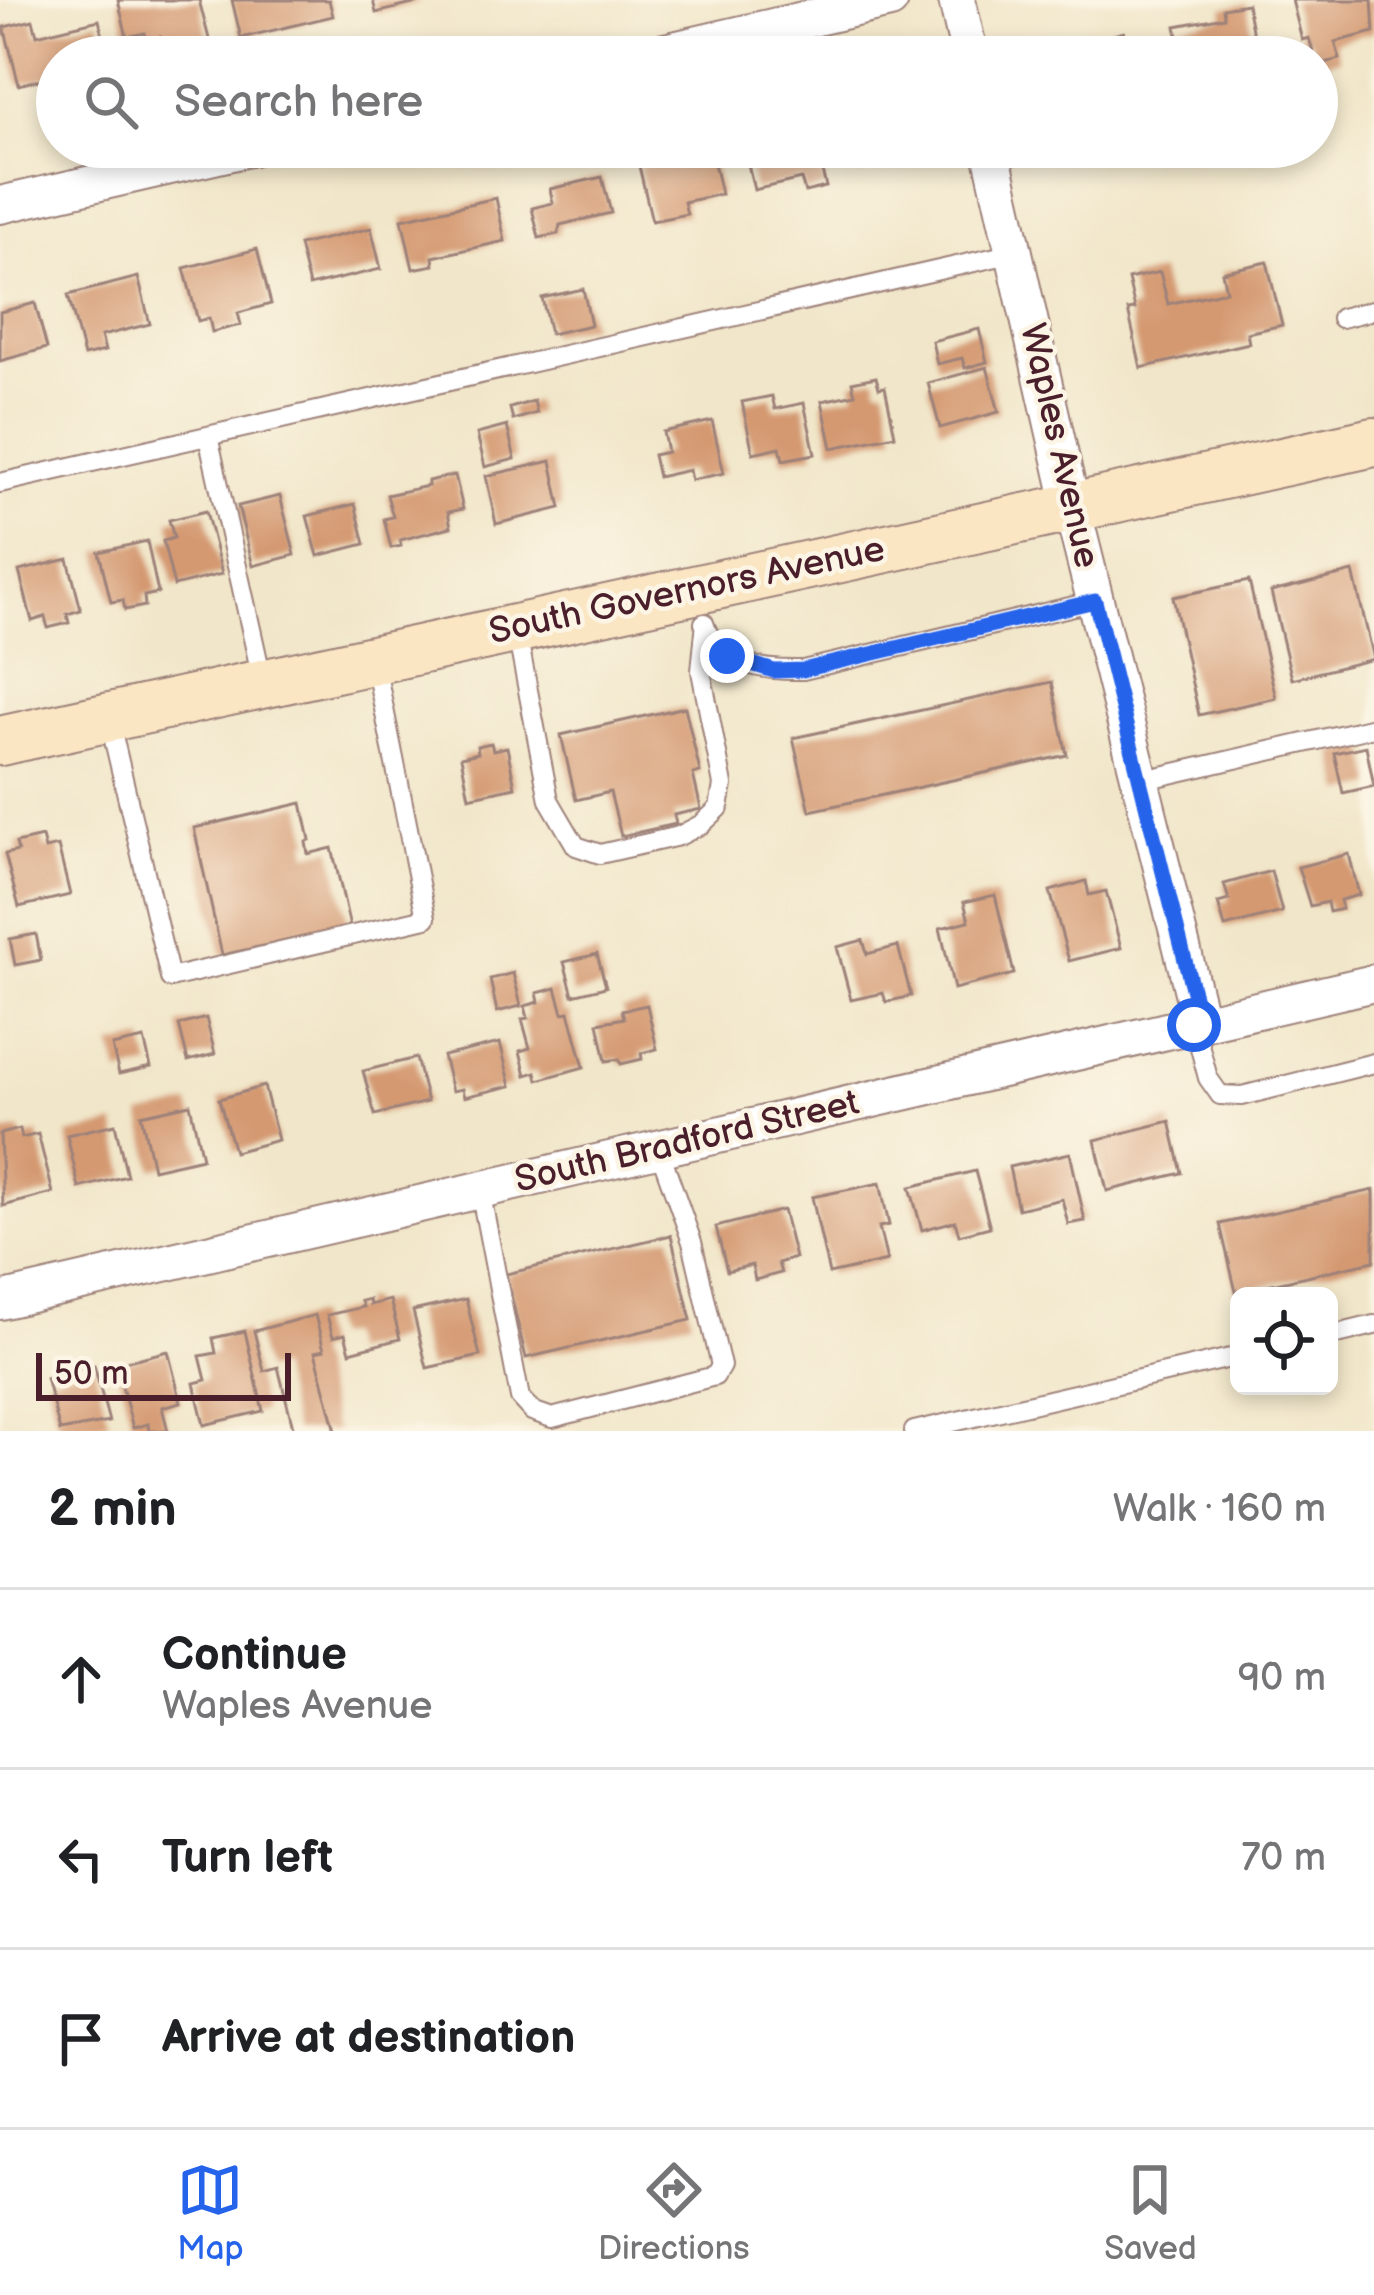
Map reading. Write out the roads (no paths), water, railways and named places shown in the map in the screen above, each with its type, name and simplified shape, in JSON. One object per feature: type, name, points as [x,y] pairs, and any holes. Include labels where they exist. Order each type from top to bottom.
[{"type":"main road","name":"South Governors Avenue","points":[[0,741],[516,629],[701,610],[1072,508],[1374,442]]},
{"type":"street","points":[[734,36],[890,0]]},
{"type":"street","points":[[957,0],[965,36]]},
{"type":"street","points":[[0,205],[161,168]]},
{"type":"street","name":"Waples Avenue","points":[[995,168],[1198,1024]]},
{"type":"street","name":"South Bradford Street","points":[[0,1301],[1374,983]]},
{"type":"lane","points":[[0,483],[1014,253]]},
{"type":"lane","points":[[1341,318],[1374,310]]},
{"type":"lane","points":[[208,436],[263,683]]},
{"type":"lane","points":[[701,610],[727,656],[774,671],[803,670],[1095,601]]},
{"type":"lane","points":[[516,629],[549,800],[576,846],[600,854],[679,836],[719,808],[723,785],[701,671],[701,610]]},
{"type":"lane","points":[[108,717],[170,978],[426,918],[374,659]]},
{"type":"lane","points":[[1140,781],[1374,727]]},
{"type":"lane","points":[[1198,1024],[1208,1078],[1220,1095],[1242,1096],[1374,1064]]},
{"type":"lane","points":[[481,1190],[520,1398],[532,1411],[552,1418],[715,1376],[721,1366],[692,1242],[659,1149]]},
{"type":"lane","points":[[1338,1334],[1374,1325]]},
{"type":"lane","points":[[914,1431],[1230,1358]]}]
